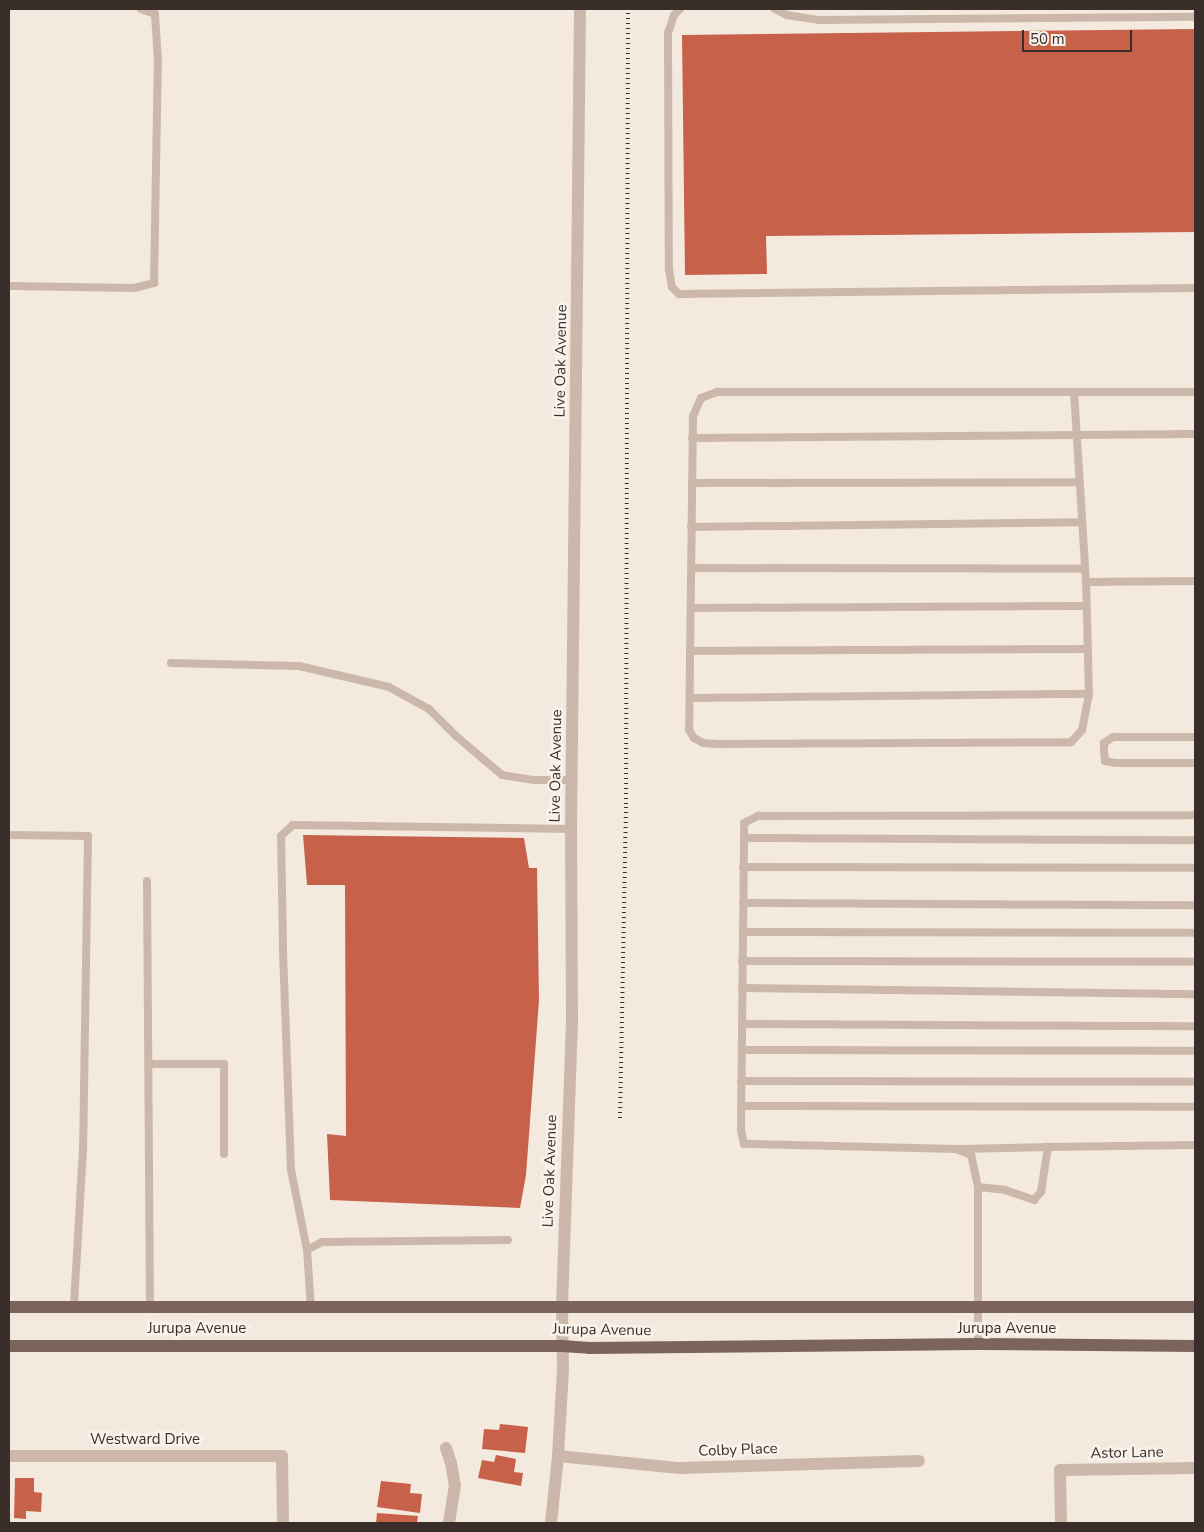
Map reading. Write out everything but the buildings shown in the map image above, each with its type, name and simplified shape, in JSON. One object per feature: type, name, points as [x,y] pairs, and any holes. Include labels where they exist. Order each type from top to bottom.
[{"type":"main road","name":"Jurupa Avenue","points":[[9,1306],[311,1308],[1195,1307]]},
{"type":"main road","name":"Jurupa Avenue","points":[[9,1346],[562,1346],[589,1348],[978,1344],[1195,1346]]},
{"type":"street","name":"Live Oak Avenue","points":[[551,1523],[558,1456],[563,1373],[562,1307],[572,1017],[571,829],[580,9]]},
{"type":"street","points":[[446,1448],[451,1463],[454,1485],[449,1523]]},
{"type":"street","name":"Westward Drive","points":[[9,1456],[282,1456],[283,1523]]},
{"type":"street","name":"Colby Place","points":[[558,1456],[679,1468],[919,1461]]},
{"type":"street","name":"Astor Lane","points":[[1061,1523],[1060,1470],[1195,1468]]},
{"type":"lane","points":[[140,9],[155,14]]},
{"type":"lane","points":[[155,14],[163,9]]},
{"type":"lane","points":[[680,9],[674,15],[668,33],[669,269],[672,287],[679,294],[1195,288]]},
{"type":"lane","points":[[776,9],[787,15],[820,20],[1195,17]]},
{"type":"lane","points":[[9,286],[134,288],[154,283],[158,61],[155,14]]},
{"type":"lane","points":[[1074,392],[1086,582],[1089,694],[1082,730],[1071,742],[703,743],[694,738],[689,730],[692,438],[693,416],[701,398],[717,392],[1074,392],[1195,392]]},
{"type":"lane","points":[[692,438],[1195,434]]},
{"type":"lane","points":[[692,483],[1079,482]]},
{"type":"lane","points":[[692,527],[1082,522]]},
{"type":"lane","points":[[691,568],[1085,569]]},
{"type":"lane","points":[[1086,582],[1195,581]]},
{"type":"lane","points":[[691,608],[1086,606]]},
{"type":"lane","points":[[690,651],[1088,649]]},
{"type":"lane","points":[[171,663],[299,666],[389,687],[429,709],[456,736],[502,775],[534,780],[573,780]]},
{"type":"lane","points":[[690,698],[1089,694]]},
{"type":"lane","points":[[1195,737],[1112,737],[1104,743],[1106,761],[1115,763],[1195,763]]},
{"type":"lane","points":[[1195,815],[758,816],[744,823],[741,1080],[741,1130],[744,1144],[956,1149],[1195,1145]]},
{"type":"lane","points":[[311,1308],[307,1250],[291,1170],[282,947],[281,836],[293,825],[571,829]]},
{"type":"lane","points":[[9,835],[88,836],[83,1149],[74,1307]]},
{"type":"lane","points":[[744,838],[1195,840]]},
{"type":"lane","points":[[743,867],[1195,868]]},
{"type":"lane","points":[[146,881],[150,1307]]},
{"type":"lane","points":[[743,904],[1195,905]]},
{"type":"lane","points":[[743,932],[1195,933]]},
{"type":"lane","points":[[742,961],[1195,962]]},
{"type":"lane","points":[[742,988],[1195,994]]},
{"type":"lane","points":[[742,1024],[1195,1026]]},
{"type":"lane","points":[[742,1050],[1195,1051]]},
{"type":"lane","points":[[149,1064],[224,1064],[224,1154]]},
{"type":"lane","points":[[741,1080],[1195,1082]]},
{"type":"lane","points":[[741,1106],[1195,1107]]},
{"type":"lane","points":[[978,1187],[1004,1190],[1034,1200],[1041,1192],[1048,1147]]},
{"type":"lane","points":[[956,1149],[971,1155],[978,1187],[978,1344]]},
{"type":"lane","points":[[307,1250],[322,1242],[508,1240]]},
{"type":"railway","points":[[620,1118],[626,804],[628,9]]}]
